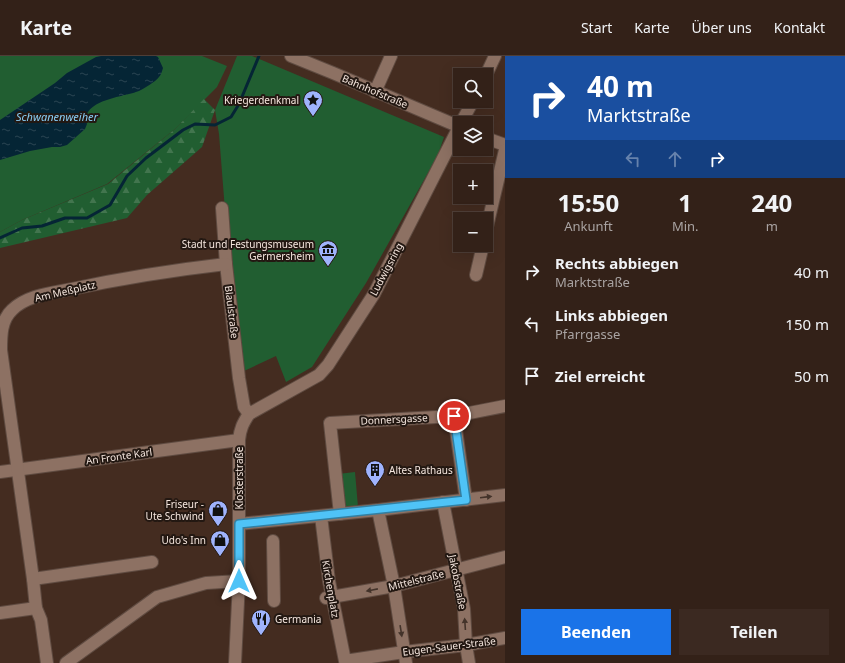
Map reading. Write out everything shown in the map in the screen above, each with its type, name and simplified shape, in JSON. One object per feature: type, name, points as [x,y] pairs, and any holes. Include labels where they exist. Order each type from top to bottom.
[{"type":"street","name":"Bahnhofstraße","points":[[291,56],[453,123]]},
{"type":"street","points":[[375,92],[391,56]]},
{"type":"street","points":[[489,68],[495,56]]},
{"type":"street","name":"Ludwigsring","points":[[248,414],[289,390],[319,375],[328,365],[374,294],[453,140]]},
{"type":"street","points":[[493,141],[505,145]]},
{"type":"street","points":[[490,212],[505,150]]},
{"type":"street","name":"Blaulstraße","points":[[222,208],[226,264],[243,402],[248,414]]},
{"type":"street","points":[[476,275],[481,252]]},
{"type":"street","name":"Am Meßplatz","points":[[47,663],[41,620],[36,608],[1,350],[1,332],[4,323],[10,311],[21,303],[34,298],[100,283],[161,272],[226,264]]},
{"type":"street","name":"Donnersgasse","points":[[340,514],[330,423],[454,416],[505,406]]},
{"type":"street","name":"Klosterstraße","points":[[235,663],[239,581],[239,440],[240,429],[248,414]]},
{"type":"street","points":[[454,416],[466,500]]},
{"type":"street","name":"An Fronte Karl","points":[[0,472],[239,440]]},
{"type":"street","points":[[239,524],[505,495]]},
{"type":"street","name":"Jakobstraße","points":[[443,502],[455,570],[464,609],[466,645],[469,663]]},
{"type":"street","points":[[378,510],[394,586],[405,657]]},
{"type":"street","name":"Kirchenplatz","points":[[321,516],[329,598],[344,657]]},
{"type":"street","points":[[273,541],[274,597]]},
{"type":"street","name":"Mittelstraße","points":[[329,598],[394,586],[505,557]]},
{"type":"street","points":[[33,579],[152,562]]},
{"type":"street","points":[[66,663],[157,597],[206,583],[239,581]]},
{"type":"street","points":[[0,613],[36,608]]},
{"type":"street","name":"Eugen-Sauer-Straße","points":[[332,655],[344,657],[405,657],[466,645],[492,642],[505,638]]},
{"type":"green space","points":[[0,56],[202,56],[227,66],[217,87],[175,129],[107,184],[22,220],[0,232]]},
{"type":"green space","points":[[237,56],[252,56],[444,137],[438,155],[366,283],[312,367],[286,382],[276,356],[244,371],[229,261],[219,134],[215,110]]},
{"type":"green space","points":[[204,99],[215,110],[202,147],[147,195],[127,218],[0,248],[0,232],[22,220],[108,184],[175,129]]},
{"type":"green space","points":[[355,472],[358,507],[341,509],[338,474]]},
{"type":"water","name":"Schwanenweiher","points":[[156,56],[158,57],[163,68],[157,79],[139,91],[96,105],[90,110],[87,116],[87,124],[85,129],[67,145],[30,151],[0,160],[0,120],[55,83],[67,73],[96,57]]},
{"type":"waterway","points":[[0,238],[22,228],[42,226],[65,218],[87,218],[110,205],[127,176],[146,158],[183,130],[195,124],[215,125],[231,117],[239,104],[259,56]]},
{"type":"place","name":"Kriegerdenkmal","points":[[313,117]]},
{"type":"place","name":"Stadt und Festungsmuseum Germersheim","points":[[328,267]]},
{"type":"place","name":"Altes Rathaus","points":[[375,487]]},
{"type":"place","name":"Friseur - Ute Schwind","points":[[218,527]]},
{"type":"place","name":"Udo's Inn","points":[[220,557]]},
{"type":"place","name":"Germania","points":[[261,636]]},
{"type":"route","points":[[239,581],[239,524],[466,500],[454,416]]}]
